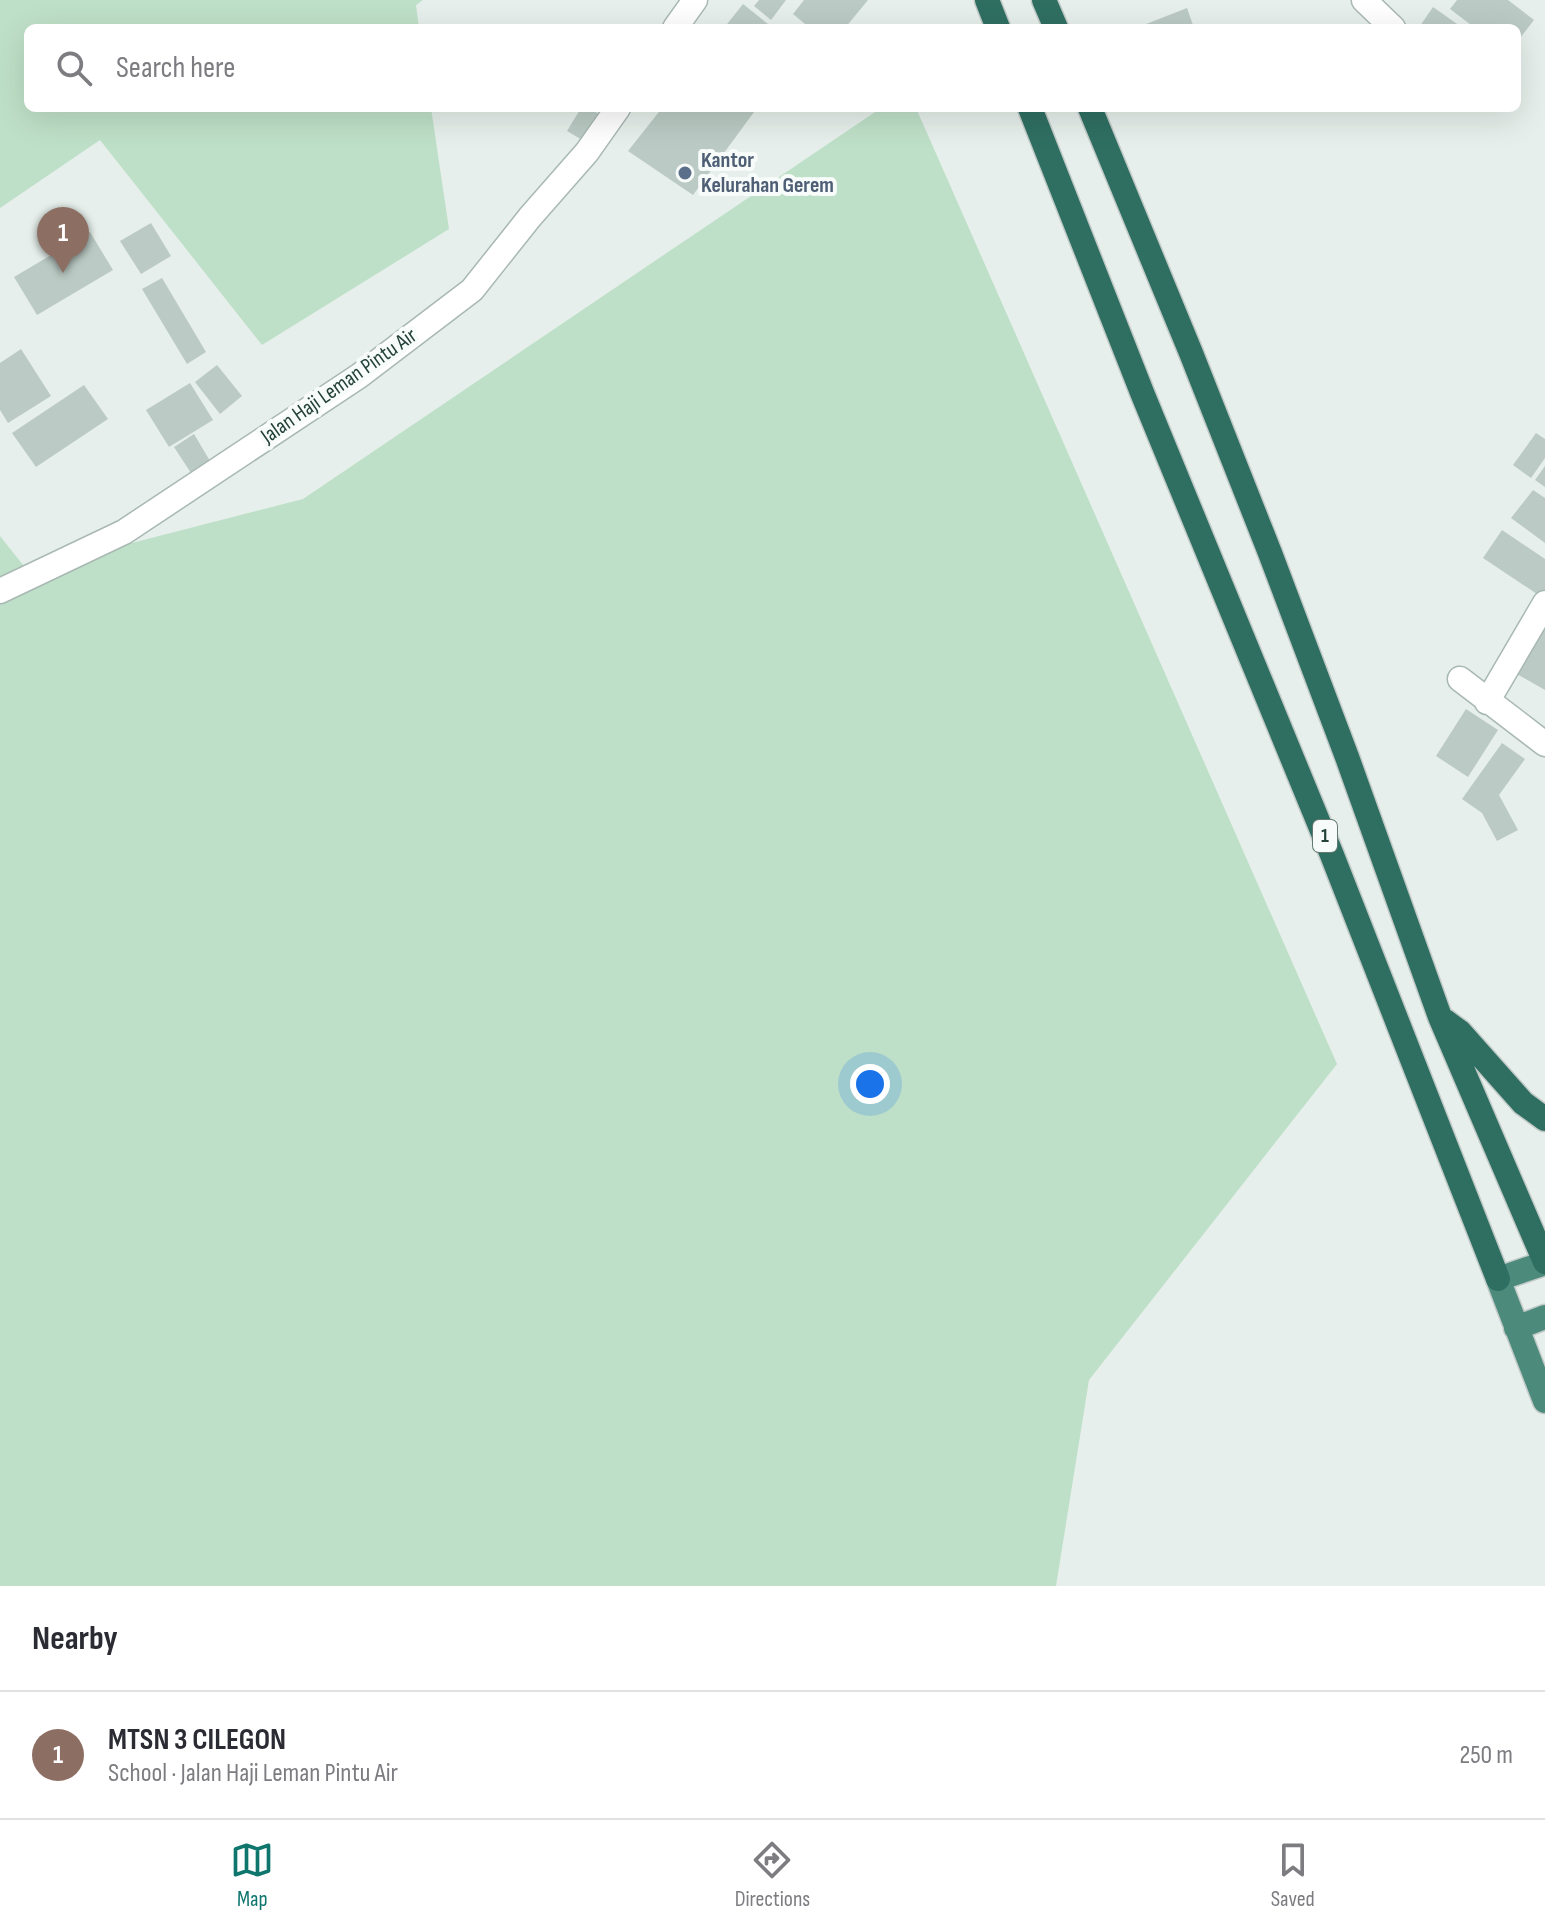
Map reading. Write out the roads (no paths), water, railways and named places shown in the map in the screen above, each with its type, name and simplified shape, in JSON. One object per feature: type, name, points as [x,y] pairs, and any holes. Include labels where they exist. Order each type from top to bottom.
[{"type":"highway","points":[[987,0],[996,24]]},
{"type":"highway","points":[[1044,0],[1054,24]]},
{"type":"highway","name":"1","points":[[1032,112],[1143,395],[1332,855],[1516,1328]]},
{"type":"highway","name":"1","points":[[1092,112],[1270,553],[1440,1017],[1545,1263]]},
{"type":"highway","points":[[1440,1017],[1460,1032],[1523,1103],[1545,1119]]},
{"type":"highway","points":[[1498,1279],[1545,1263]]},
{"type":"highway","points":[[1545,1317],[1516,1328],[1545,1401]]},
{"type":"street","points":[[678,24],[695,0]]},
{"type":"street","points":[[1364,0],[1389,24]]},
{"type":"street","name":"Jalan Haji Leman Pintu Air","points":[[0,591],[124,532],[359,376],[472,290],[587,152],[615,112]]},
{"type":"street","points":[[1487,702],[1545,603]]},
{"type":"street","points":[[1460,679],[1545,744]]},
{"type":"place","name":"Kantor Kelurahan Gerem","points":[[685,173]]},
{"type":"place","name":"MTSN 3 CILEGON","points":[[63,273]]}]
